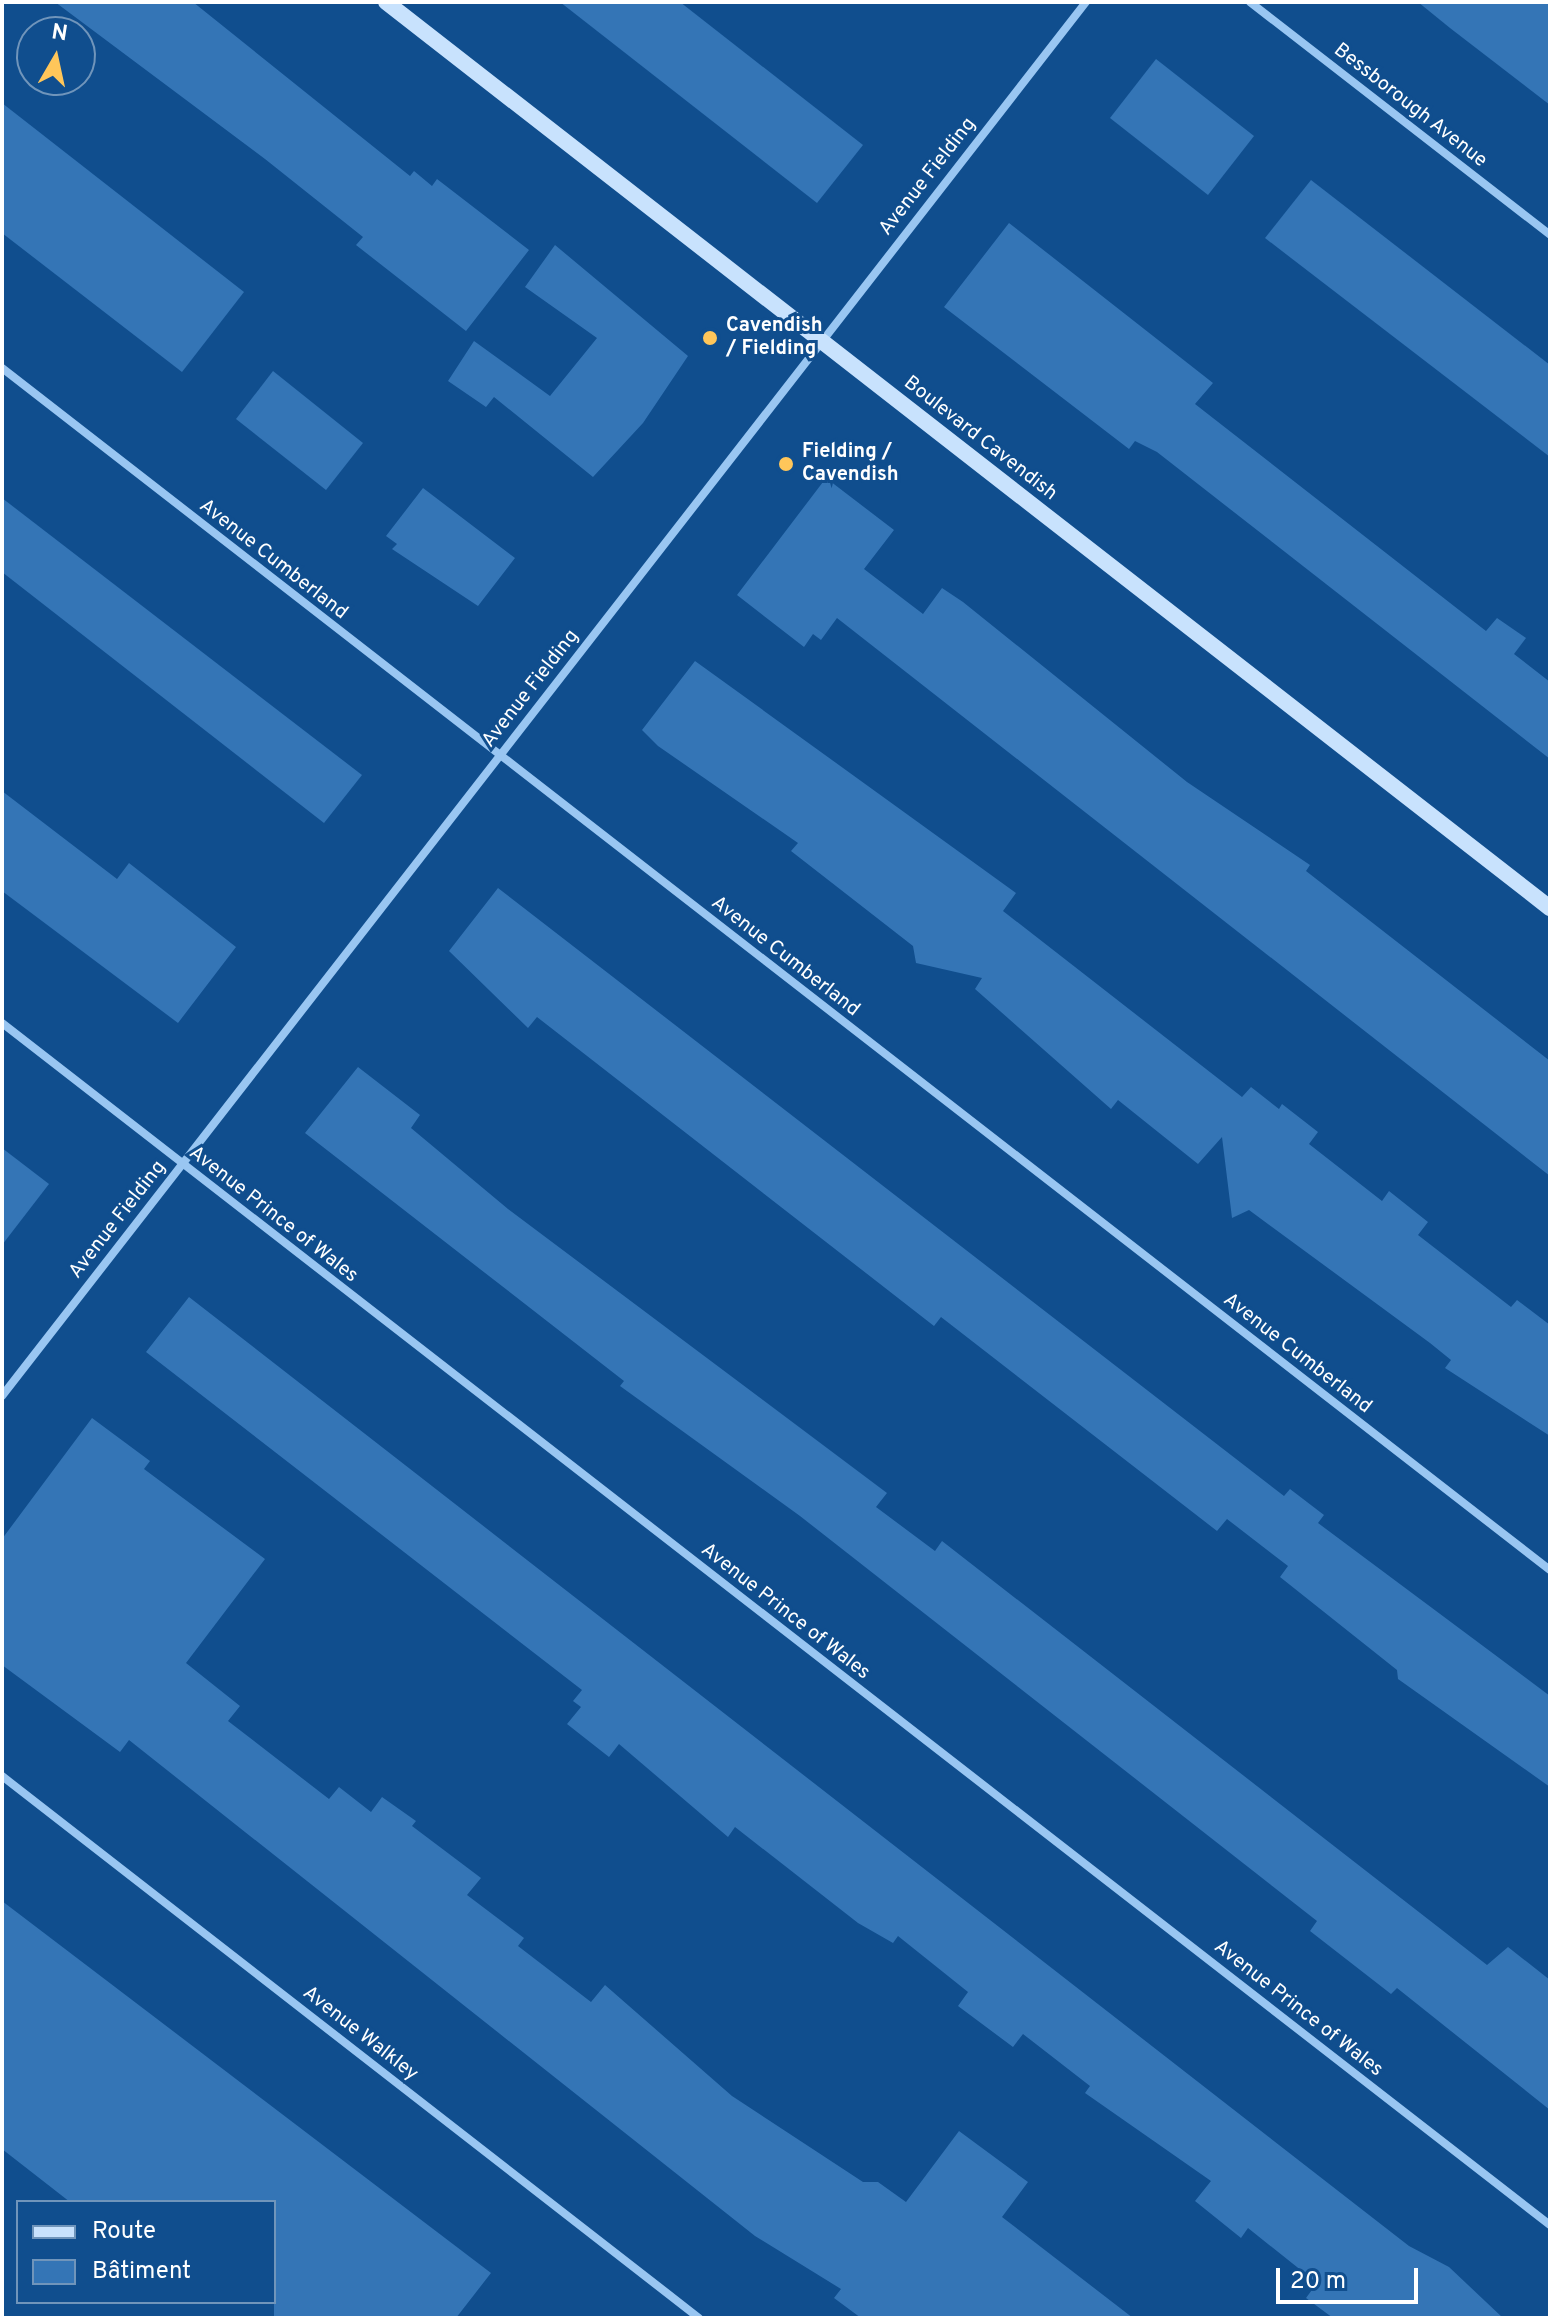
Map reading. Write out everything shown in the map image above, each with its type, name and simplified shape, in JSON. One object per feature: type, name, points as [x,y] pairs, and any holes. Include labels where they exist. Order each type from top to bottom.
[{"type":"main road","name":"Boulevard Cavendish","points":[[386,2],[1550,908]]},
{"type":"street","name":"Avenue Fielding","points":[[2,1396],[820,340],[1086,2]]},
{"type":"street","name":"Bessborough Avenue","points":[[1250,2],[1550,235]]},
{"type":"street","name":"Avenue Cumberland","points":[[2,368],[1550,1570]]},
{"type":"street","name":"Avenue Prince of Wales","points":[[2,1023],[1550,2225]]},
{"type":"street","name":"Avenue Walkley","points":[[2,1776],[699,2318]]},
{"type":"building","points":[[55,2],[193,2],[410,176],[414,171],[432,186],[437,179],[529,250],[466,331],[356,245],[363,237],[96,33],[96,16],[74,16]]},
{"type":"building","points":[[560,2],[680,2],[863,145],[817,203]]},
{"type":"building","points":[[1418,2],[1550,2],[1550,105],[1450,28]]},
{"type":"building","points":[[1156,59],[1254,136],[1208,195],[1110,118]]},
{"type":"building","points":[[2,103],[244,292],[182,372],[2,233]]},
{"type":"building","points":[[1311,180],[1550,365],[1550,457],[1265,238]]},
{"type":"building","points":[[1009,223],[1213,383],[1195,404],[1486,631],[1497,618],[1526,638],[1514,654],[1550,682],[1550,759],[1157,452],[1135,441],[1129,449],[944,307]]},
{"type":"building","points":[[555,245],[688,356],[643,423],[593,477],[494,397],[486,407],[448,381],[474,341],[550,396],[597,338],[525,287]]},
{"type":"building","points":[[273,371],[363,443],[326,490],[236,419]]},
{"type":"building","points":[[826,478],[894,530],[864,569],[923,614],[942,588],[963,602],[1187,782],[1310,865],[1306,871],[1550,1061],[1550,1176],[837,618],[821,640],[813,634],[804,647],[737,595]]},
{"type":"building","points":[[423,488],[515,558],[478,606],[392,549],[397,544],[386,536]]},
{"type":"building","points":[[2,498],[362,775],[324,823],[2,572]]},
{"type":"building","points":[[695,661],[1016,893],[1003,911],[1242,1097],[1251,1087],[1279,1109],[1282,1104],[1318,1132],[1309,1144],[1382,1201],[1389,1191],[1428,1222],[1418,1235],[1511,1307],[1517,1300],[1550,1325],[1550,1436],[1445,1368],[1451,1360],[1430,1343],[1249,1210],[1232,1218],[1222,1137],[1198,1164],[1118,1100],[1111,1109],[975,989],[982,978],[916,963],[913,946],[791,851],[798,843],[658,746],[642,730]]},
{"type":"building","points":[[2,791],[117,879],[129,863],[236,947],[178,1023],[2,891]]},
{"type":"building","points":[[498,888],[1284,1496],[1290,1489],[1324,1515],[1318,1523],[1550,1696],[1550,1787],[1398,1679],[1397,1670],[1280,1577],[1288,1566],[1227,1519],[1217,1531],[941,1317],[934,1326],[537,1017],[528,1028],[449,951]]},
{"type":"building","points":[[358,1067],[420,1115],[411,1128],[508,1209],[887,1493],[876,1507],[935,1551],[942,1541],[1487,1965],[1508,1947],[1550,1980],[1550,2110],[1397,1988],[1391,1994],[1310,1931],[1317,1921],[800,1516],[620,1386],[624,1381],[305,1133]]},
{"type":"building","points":[[2,1148],[49,1184],[2,1245]]},
{"type":"building","points":[[189,1297],[1409,2246],[1449,2267],[1503,2318],[1333,2318],[1306,2298],[1317,2283],[1248,2228],[1241,2238],[1195,2201],[1211,2181],[1085,2093],[1090,2086],[1023,2034],[1013,2047],[958,2006],[968,1992],[898,1936],[893,1943],[858,1923],[735,1827],[728,1837],[619,1744],[609,1757],[567,1724],[581,1707],[573,1701],[582,1690],[146,1352]]},
{"type":"building","points":[[92,1418],[150,1461],[144,1469],[265,1559],[186,1663],[240,1706],[228,1721],[329,1799],[339,1787],[371,1812],[382,1797],[416,1821],[412,1826],[481,1878],[467,1895],[524,1938],[518,1946],[591,2002],[605,1985],[732,2096],[863,2182],[878,2182],[906,2202],[959,2131],[1028,2182],[1002,2217],[1133,2318],[861,2318],[834,2298],[841,2289],[755,2236],[129,1740],[120,1752],[2,1665],[2,1539]]},
{"type":"building","points":[[2,1901],[491,2273],[456,2318],[274,2318],[276,2200],[67,2200],[2,2149]]},
{"type":"place","name":"Cavendish / Fielding","points":[[710,338]]},
{"type":"place","name":"Fielding / Cavendish","points":[[786,464]]}]
